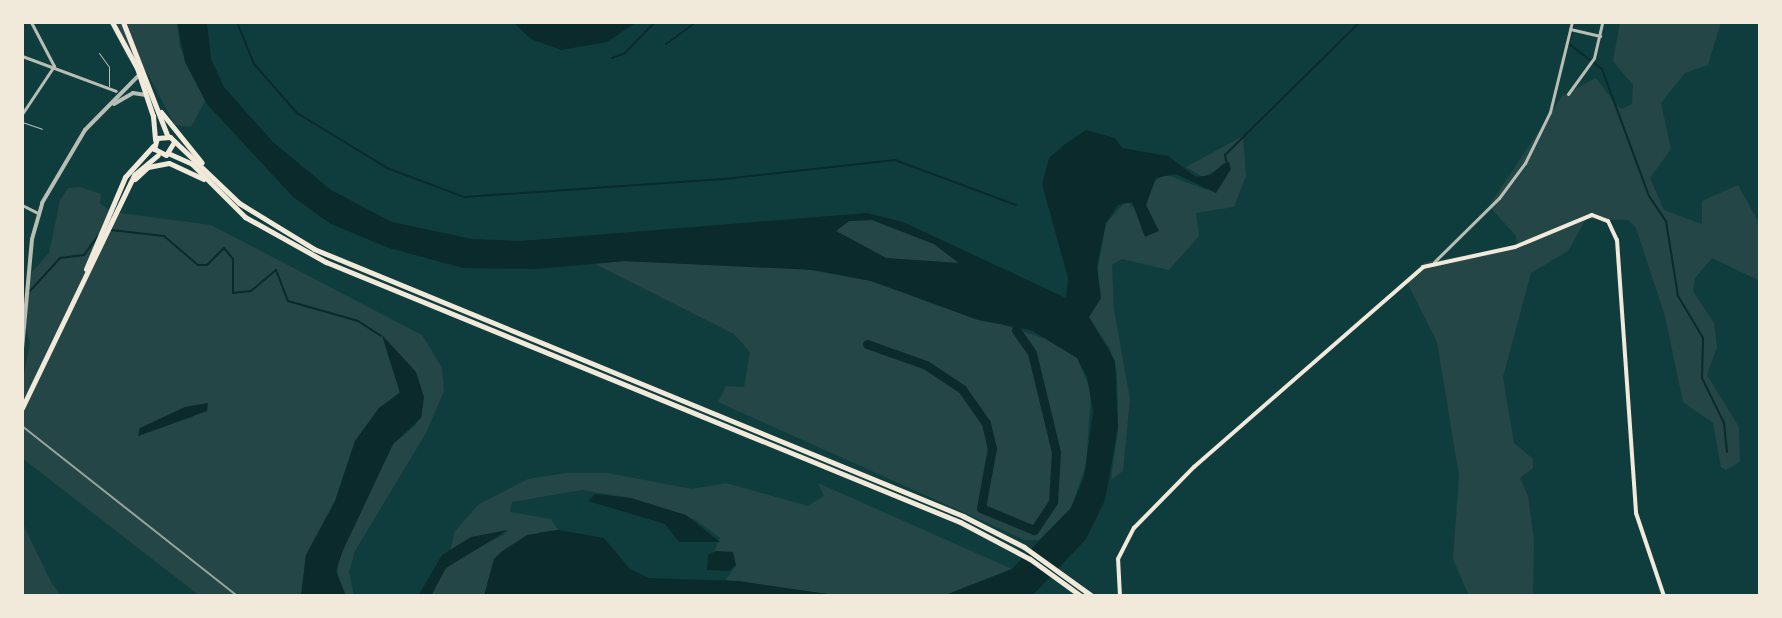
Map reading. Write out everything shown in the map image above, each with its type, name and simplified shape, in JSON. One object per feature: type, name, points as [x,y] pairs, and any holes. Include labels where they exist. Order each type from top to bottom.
[{"type":"highway","points":[[112,22],[139,75],[156,127],[154,144],[159,154]]},
{"type":"highway","points":[[123,22],[168,136],[245,217],[326,262],[951,518],[1018,552],[1081,596]]},
{"type":"highway","points":[[155,100],[207,178]]},
{"type":"highway","points":[[83,277],[125,177],[154,144],[168,136]]},
{"type":"highway","points":[[170,154],[174,142]]},
{"type":"highway","points":[[22,408],[83,277],[140,166],[159,154],[170,154],[192,164],[249,211],[329,256],[944,508],[1024,547],[1092,596]]},
{"type":"highway","points":[[127,189],[143,170],[163,163],[184,166],[207,178]]},
{"type":"main road","points":[[1120,596],[1118,559],[1134,528],[1203,460],[1432,263],[1515,247],[1585,216],[1604,218],[1614,228],[1638,527],[1664,596]]},
{"type":"street","points":[[31,22],[54,66]]},
{"type":"street","points":[[1432,263],[1499,198],[1525,163],[1550,112],[1572,22]]},
{"type":"street","points":[[1568,94],[1589,68],[1602,22]]},
{"type":"street","points":[[1570,29],[1600,36]]},
{"type":"street","points":[[22,56],[116,91]]},
{"type":"street","points":[[22,114],[54,66]]},
{"type":"street","points":[[22,349],[38,213],[78,141],[139,75]]},
{"type":"street","points":[[106,109],[133,93],[146,95]]},
{"type":"street","points":[[22,205],[38,213]]},
{"type":"lane","points":[[99,53],[109,67],[108,88]]},
{"type":"lane","points":[[22,122],[42,129]]},
{"type":"shaded area","points":[[110,22],[177,22],[180,47],[205,101],[191,127],[175,125],[146,71],[127,57]]},
{"type":"shaded area","points":[[177,22],[207,22],[211,59],[224,87],[273,142],[331,190],[392,222],[472,239],[520,241],[867,213],[903,222],[1066,298],[1068,278],[1042,184],[1049,158],[1065,144],[1086,130],[1115,138],[1122,148],[1168,156],[1196,177],[1211,175],[1229,162],[1231,169],[1216,193],[1176,174],[1156,178],[1146,205],[1159,231],[1145,237],[1132,202],[1118,205],[1106,223],[1097,266],[1101,298],[1089,317],[1115,361],[1118,428],[1105,500],[1086,539],[1032,596],[943,596],[1012,569],[1071,508],[1084,477],[1093,411],[1087,377],[1077,358],[1031,330],[978,320],[871,281],[814,270],[624,261],[537,269],[463,268],[389,248],[331,224],[293,197],[207,104],[185,62]],"holes":[[[872,220],[934,244],[959,263],[886,258],[836,231],[849,221]]]},
{"type":"shaded area","points":[[513,22],[637,22],[607,42],[561,50],[531,39]]},
{"type":"shaded area","points":[[1620,22],[1721,22],[1708,65],[1685,73],[1661,103],[1671,149],[1650,178],[1664,210],[1702,224],[1702,201],[1738,185],[1760,225],[1760,281],[1712,258],[1695,278],[1693,291],[1714,323],[1717,347],[1707,375],[1739,427],[1740,462],[1726,470],[1721,467],[1713,423],[1683,402],[1665,316],[1636,228],[1628,220],[1586,219],[1568,251],[1531,273],[1503,377],[1514,443],[1533,459],[1533,468],[1520,478],[1528,496],[1534,539],[1533,596],[1469,596],[1453,559],[1459,476],[1437,342],[1408,284],[1425,262],[1518,248],[1516,236],[1489,206],[1562,96],[1596,78],[1616,105],[1622,109],[1632,104],[1633,85],[1613,61]]},
{"type":"shaded area","points":[[1243,136],[1246,176],[1234,207],[1196,213],[1199,236],[1169,270],[1122,259],[1112,265],[1114,310],[1130,399],[1123,471],[1111,480],[1118,428],[1117,373],[1110,349],[1089,317],[1106,223],[1126,201],[1137,210],[1142,231],[1153,223],[1146,205],[1149,186],[1165,174],[1207,190],[1229,163],[1203,177],[1186,167]]},
{"type":"shaded area","points":[[80,187],[101,194],[100,203],[112,212],[211,225],[422,335],[442,368],[444,391],[426,433],[355,551],[349,572],[354,596],[346,596],[338,581],[338,561],[393,444],[416,425],[423,406],[416,372],[382,336],[400,392],[379,408],[355,441],[335,501],[306,555],[301,596],[200,596],[22,458],[23,380],[30,343],[22,313],[32,272],[49,253],[60,200],[68,188]],"holes":[[[208,404],[192,417],[138,436],[185,407]]]},
{"type":"shaded area","points":[[872,220],[934,244],[960,264],[886,258],[836,231],[849,221]]},
{"type":"shaded area","points":[[624,261],[798,268],[871,281],[1049,340],[1077,358],[1091,391],[1086,465],[1071,508],[1039,540],[1025,540],[718,402],[726,386],[744,387],[750,352],[734,334],[595,264]]},
{"type":"shaded area","points":[[382,335],[416,372],[424,397],[421,418],[393,444],[343,550],[336,571],[346,596],[301,596],[306,555],[335,501],[355,441],[379,408],[400,393]]},
{"type":"shaded area","points":[[208,403],[207,411],[138,436],[140,428],[185,407]]},
{"type":"shaded area","points":[[566,473],[608,473],[692,489],[726,483],[808,506],[824,496],[818,483],[1012,569],[943,596],[841,596],[726,580],[736,565],[714,552],[720,538],[696,520],[631,498],[582,490],[512,502],[510,512],[551,519],[558,530],[540,532],[494,559],[484,596],[431,596],[438,577],[455,560],[509,532],[450,550],[455,531],[479,504],[528,479]]},
{"type":"shaded area","points":[[595,494],[631,498],[686,515],[720,542],[679,542],[665,524],[588,501]]},
{"type":"shaded area","points":[[22,522],[51,582],[61,596],[22,596]]},
{"type":"shaded area","points":[[508,530],[446,568],[431,596],[418,596],[442,555],[471,537]]},
{"type":"shaded area","points":[[558,530],[604,538],[630,569],[649,578],[739,581],[841,596],[484,596],[494,559],[501,552],[527,535]]},
{"type":"shaded area","points":[[716,551],[733,552],[736,565],[729,571],[707,570],[708,555]]},
{"type":"waterway","points":[[237,22],[254,64],[297,113],[387,168],[464,197],[733,178],[895,160],[1016,205]]},
{"type":"waterway","points":[[612,58],[625,53],[655,22]]},
{"type":"waterway","points":[[666,44],[696,22]]},
{"type":"waterway","points":[[1227,164],[1225,155],[1360,22]]},
{"type":"waterway","points":[[1574,22],[1569,44],[1602,69],[1649,196],[1666,221],[1678,296],[1703,338],[1702,378],[1724,423],[1727,452]]},
{"type":"waterway","points":[[111,230],[164,236],[198,265],[207,265],[224,248],[233,259],[233,293],[251,291],[276,270],[288,301],[358,321],[381,336]]},
{"type":"waterway","points":[[30,291],[60,258],[84,255],[98,236]]},
{"type":"waterway","points":[[1016,330],[1032,353],[1056,452],[1053,502],[1034,530]]},
{"type":"waterway","points":[[867,344],[926,365],[962,389],[986,423],[992,448],[981,508],[1034,530]]},
{"type":"railway","points":[[22,426],[237,596]]}]
